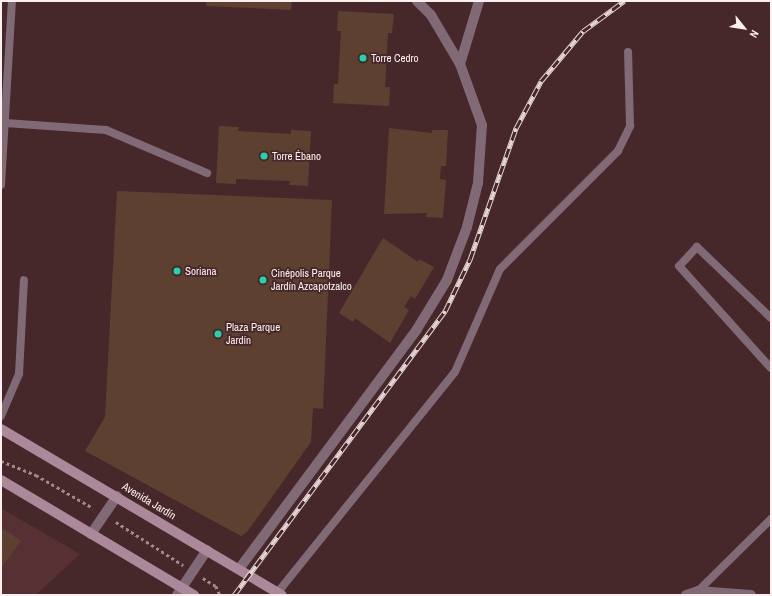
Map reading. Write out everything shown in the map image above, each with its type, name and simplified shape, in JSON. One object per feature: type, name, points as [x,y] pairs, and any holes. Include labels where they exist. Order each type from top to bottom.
[{"type":"main road","name":"Avenida Jardín","points":[[1,429],[117,496],[280,594]]},
{"type":"main road","points":[[1,480],[91,534],[180,591],[194,595]]},
{"type":"street","points":[[239,569],[417,329],[447,280],[458,255],[478,183],[482,125],[460,64],[431,15],[417,1]]},
{"type":"street","points":[[460,64],[480,1]]},
{"type":"street","points":[[91,534],[117,496]]},
{"type":"street","points":[[180,591],[207,550]]},
{"type":"street","points":[[686,595],[698,591],[750,595]]},
{"type":"lane","points":[[1,185],[12,1]]},
{"type":"lane","points":[[280,594],[455,372],[500,269],[618,151],[630,126],[628,52]]},
{"type":"lane","points":[[5,123],[106,130],[207,173]]},
{"type":"lane","points":[[771,318],[697,247],[679,266],[771,368]]},
{"type":"lane","points":[[1,416],[18,374],[24,280]]},
{"type":"lane","points":[[698,591],[771,518]]},
{"type":"shaded area","points":[[1,508],[80,554],[36,595],[1,595]]},
{"type":"building","points":[[207,1],[292,1],[291,10],[206,6]]},
{"type":"building","name":"Torre Cedro","points":[[338,11],[394,14],[392,33],[388,33],[385,87],[390,87],[389,106],[333,103],[334,84],[338,84],[341,31],[337,31]]},
{"type":"building","name":"Torre Ébano","points":[[219,126],[239,127],[238,131],[291,134],[291,130],[311,131],[308,186],[289,185],[290,181],[236,179],[236,184],[216,183]]},
{"type":"building","points":[[389,128],[432,133],[432,130],[448,130],[446,166],[441,166],[440,179],[446,180],[443,218],[426,217],[427,213],[384,214]]},
{"type":"building","name":"Plaza Parque Jardín","points":[[117,191],[332,200],[323,409],[313,408],[311,442],[247,532],[241,536],[85,451],[105,417]]},
{"type":"building","points":[[383,238],[418,262],[419,259],[434,267],[415,299],[411,296],[404,307],[409,310],[390,343],[355,318],[353,322],[339,313]]},
{"type":"building","points":[[4,529],[21,541],[1,568],[1,532]]},
{"type":"railway","points":[[234,595],[445,311],[470,259],[516,128],[541,81],[583,31],[624,1]]},
{"type":"place","name":"Torre Cedro","points":[[363,58]]},
{"type":"place","name":"Torre Ébano","points":[[264,156]]},
{"type":"place","name":"Soriana","points":[[177,271]]},
{"type":"place","name":"Cinépolis Parque Jardín Azcapotzalco","points":[[263,280]]},
{"type":"place","name":"Plaza Parque Jardín","points":[[218,334]]}]
